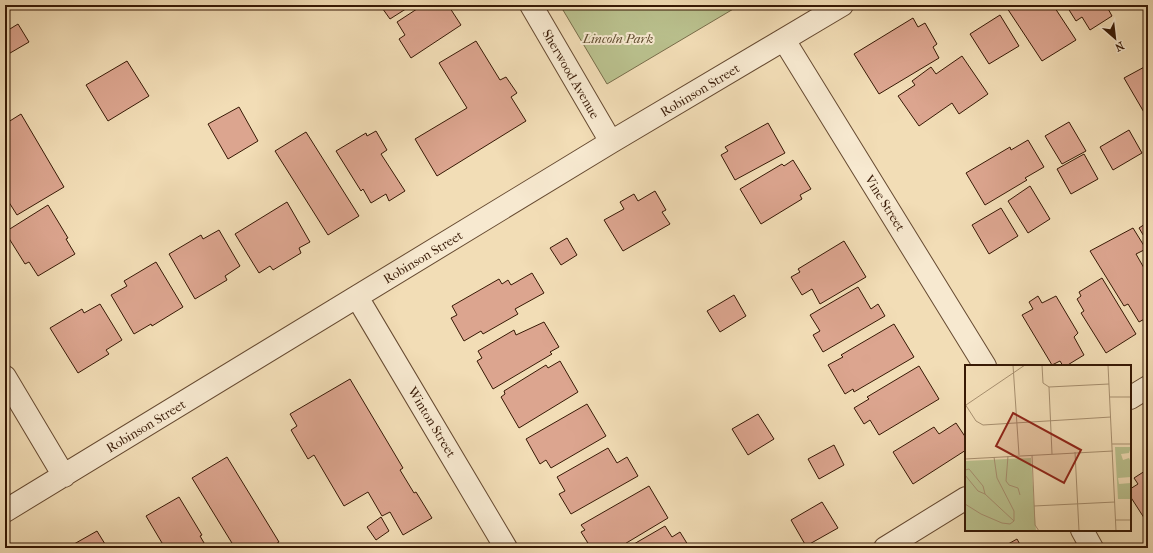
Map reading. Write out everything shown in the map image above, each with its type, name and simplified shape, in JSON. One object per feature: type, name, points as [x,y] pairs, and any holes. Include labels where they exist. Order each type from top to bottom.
[{"type":"street","name":"Sherwood Avenue","points":[[531,5],[611,142]]},
{"type":"street","name":"Robinson Street","points":[[5,511],[611,142],[842,5]]},
{"type":"street","name":"Vine Street","points":[[784,40],[984,365]]},
{"type":"street","name":"Winton Street","points":[[357,297],[506,548]]},
{"type":"street","points":[[5,377],[64,476]]},
{"type":"street","points":[[1131,397],[1148,387]]},
{"type":"street","points":[[885,548],[965,499]]},
{"type":"street","points":[[1083,531],[1092,548]]},
{"type":"green space","name":"Lincoln Park","points":[[560,5],[740,5],[607,84]]},
{"type":"building","points":[[380,5],[412,5],[390,19]]},
{"type":"building","points":[[423,5],[448,5],[461,25],[411,58],[399,39],[405,35],[397,22]]},
{"type":"building","points":[[1005,5],[1053,5],[1076,40],[1042,61]]},
{"type":"building","points":[[1066,5],[1106,5],[1112,16],[1090,30],[1082,17],[1076,21]]},
{"type":"building","points":[[1000,15],[1019,46],[989,64],[970,34]]},
{"type":"building","points":[[913,18],[918,27],[925,23],[937,44],[933,47],[939,58],[879,94],[854,54]]},
{"type":"building","points":[[18,24],[29,42],[5,56],[5,32]]},
{"type":"building","points":[[476,41],[500,80],[506,77],[517,93],[511,97],[526,121],[437,176],[415,139],[467,108],[439,63]]},
{"type":"building","points":[[962,56],[988,94],[959,114],[952,103],[919,126],[898,96],[915,85],[912,81],[931,67],[936,74]]},
{"type":"building","points":[[127,61],[149,96],[108,121],[86,85]]},
{"type":"building","points":[[1148,65],[1148,112],[1145,114],[1124,78]]},
{"type":"building","points":[[239,107],[258,141],[228,159],[208,124]]},
{"type":"building","points":[[21,114],[64,187],[17,215],[5,196],[5,124]]},
{"type":"building","points":[[1069,122],[1086,151],[1062,164],[1045,136]]},
{"type":"building","points":[[768,123],[785,153],[735,180],[721,155],[728,151],[725,147]]},
{"type":"building","points":[[1129,130],[1142,153],[1113,170],[1100,147]]},
{"type":"building","points":[[376,131],[387,150],[381,154],[405,191],[389,201],[386,194],[371,203],[363,189],[361,191],[336,151],[366,133],[367,136]]},
{"type":"building","points":[[306,132],[359,216],[328,235],[275,151]]},
{"type":"building","points":[[1028,140],[1044,167],[1025,178],[1027,180],[985,205],[966,173],[1010,147],[1011,150]]},
{"type":"building","points":[[1084,154],[1098,179],[1071,194],[1057,169]]},
{"type":"building","points":[[793,160],[811,189],[800,195],[802,199],[761,224],[740,189],[782,164],[784,166]]},
{"type":"building","points":[[1030,186],[1050,219],[1028,233],[1008,201]]},
{"type":"building","points":[[655,191],[666,210],[662,212],[670,224],[623,251],[604,220],[624,209],[620,202],[634,194],[638,201]]},
{"type":"building","points":[[287,202],[310,242],[299,248],[301,253],[273,270],[270,266],[259,273],[235,234]]},
{"type":"building","points":[[48,205],[68,238],[66,239],[75,254],[38,276],[29,262],[25,264],[5,232]]},
{"type":"building","points":[[1001,208],[1018,236],[989,254],[972,225]]},
{"type":"building","points":[[1148,222],[1148,243],[1139,228]]},
{"type":"building","points":[[1133,228],[1146,249],[1136,254],[1148,275],[1148,317],[1139,322],[1128,304],[1124,306],[1090,251]]},
{"type":"building","points":[[219,230],[240,266],[225,276],[227,280],[195,299],[169,254],[201,235],[203,239]]},
{"type":"building","points":[[567,238],[577,255],[561,265],[550,248]]},
{"type":"building","points":[[844,241],[866,277],[820,304],[812,289],[802,295],[791,277],[800,272],[798,269]]},
{"type":"building","points":[[156,262],[183,307],[152,326],[151,324],[134,334],[111,295],[127,286],[124,281]]},
{"type":"building","points":[[532,273],[544,293],[515,309],[518,314],[483,334],[481,331],[464,341],[451,318],[457,315],[452,306],[499,279],[502,284],[508,280],[511,285]]},
{"type":"building","points":[[1102,278],[1136,334],[1106,353],[1081,313],[1084,311],[1077,299],[1081,296],[1079,292]]},
{"type":"building","points":[[858,287],[871,309],[878,304],[885,316],[823,352],[813,335],[820,331],[810,315]]},
{"type":"building","points":[[734,295],[746,316],[720,332],[707,311]]},
{"type":"building","points":[[1038,296],[1042,303],[1056,296],[1078,333],[1074,337],[1084,355],[1068,365],[1062,365],[1060,361],[1052,365],[1022,315],[1033,309],[1029,302]]},
{"type":"building","points":[[100,304],[122,340],[106,350],[109,354],[78,373],[50,328],[82,309],[84,313]]},
{"type":"building","points":[[544,322],[559,347],[550,352],[552,354],[493,389],[477,361],[482,358],[478,351],[514,330],[516,335]]},
{"type":"building","points":[[894,324],[914,357],[854,392],[853,389],[845,394],[828,365],[843,357],[841,355]]},
{"type":"building","points":[[560,361],[578,392],[519,428],[501,397],[505,394],[504,391],[546,365],[548,368]]},
{"type":"building","points":[[919,366],[939,399],[879,435],[870,420],[864,424],[854,408],[869,399],[867,397]]},
{"type":"building","points":[[350,379],[403,468],[400,470],[432,518],[403,535],[390,512],[382,516],[368,492],[344,506],[314,455],[308,459],[291,430],[297,426],[290,414]]},
{"type":"building","points":[[587,404],[606,436],[551,468],[546,460],[540,464],[526,439]]},
{"type":"building","points":[[758,414],[774,439],[748,455],[732,429]]},
{"type":"building","points":[[956,423],[965,436],[965,451],[913,484],[893,452],[934,427],[939,434]]},
{"type":"building","points":[[834,445],[844,465],[819,479],[808,459]]},
{"type":"building","points":[[608,448],[617,463],[627,457],[638,476],[571,514],[559,494],[565,491],[557,477]]},
{"type":"building","points":[[227,457],[279,542],[269,548],[235,548],[192,478]]},
{"type":"building","points":[[1148,469],[1148,524],[1131,498],[1131,488],[1138,484],[1134,478]]},
{"type":"building","points":[[649,486],[668,518],[618,548],[591,548],[581,532],[585,530],[581,525]]},
{"type":"building","points":[[179,497],[202,535],[200,536],[207,548],[165,548],[146,516]]},
{"type":"building","points":[[822,502],[838,528],[806,546],[791,520]]},
{"type":"building","points":[[381,517],[389,531],[376,540],[367,527]]},
{"type":"building","points":[[665,526],[672,537],[680,532],[688,545],[683,548],[627,548]]},
{"type":"building","points":[[97,531],[105,544],[103,546],[104,548],[67,548]]},
{"type":"building","points":[[1017,539],[1022,548],[1001,548]]}]
